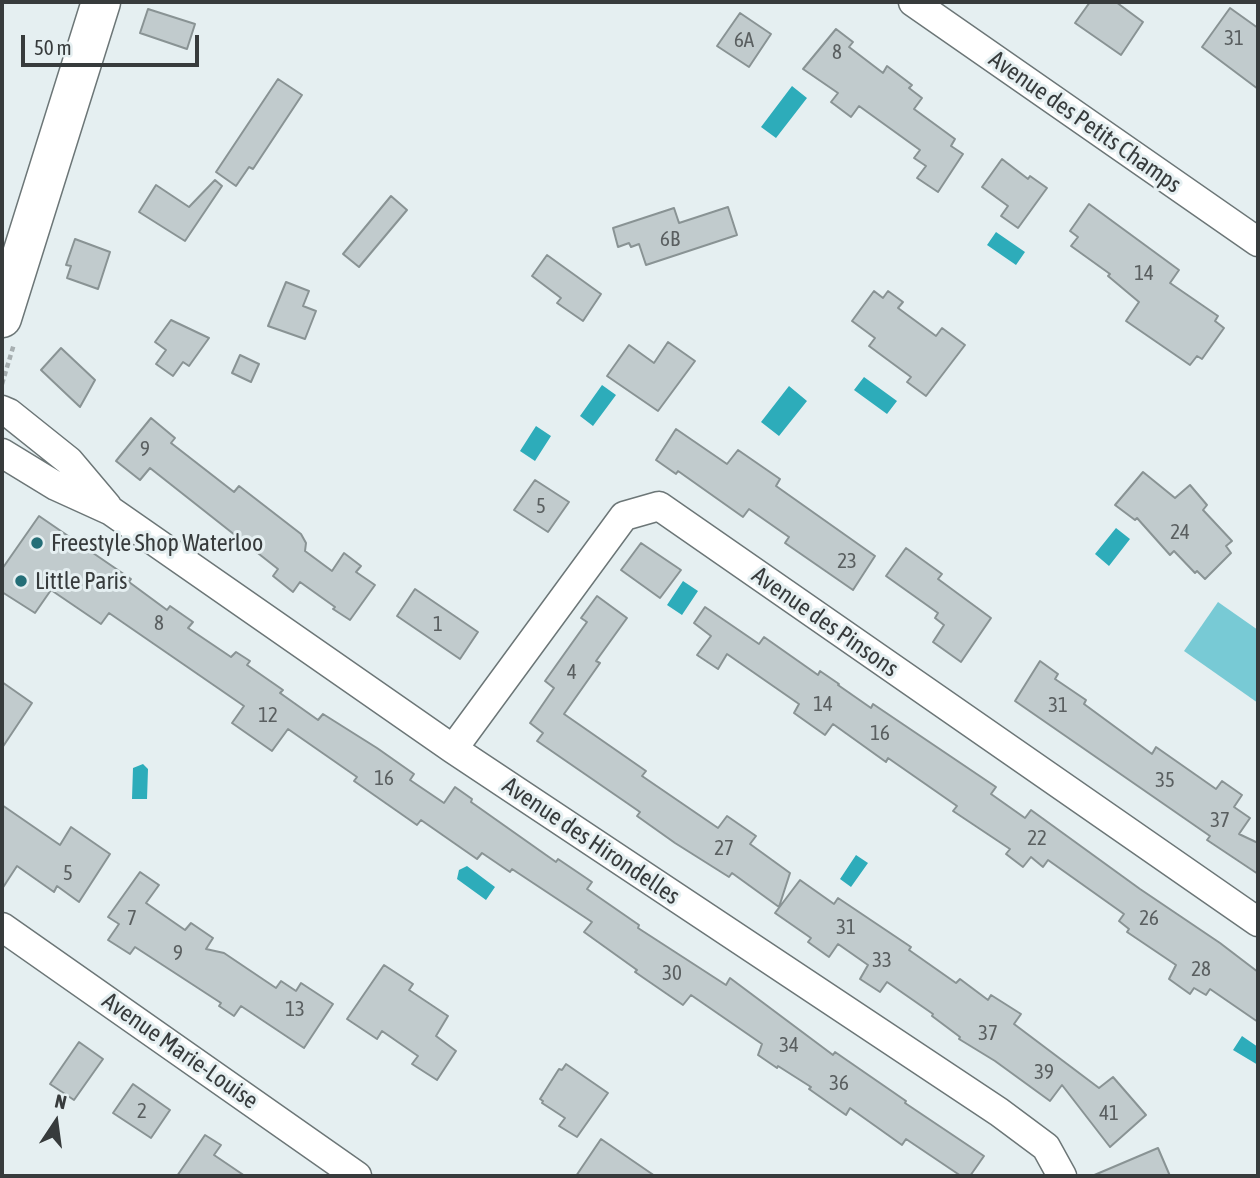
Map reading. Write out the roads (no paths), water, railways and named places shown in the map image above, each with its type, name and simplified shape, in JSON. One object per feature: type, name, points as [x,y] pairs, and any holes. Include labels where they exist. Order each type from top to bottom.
[{"type":"main road","points":[[7,335],[9,271],[101,2]]},
{"type":"street","name":"Avenue des Petits Champs","points":[[912,2],[1258,242]]},
{"type":"street","name":"Avenue des Hirondelles","points":[[2,410],[69,461],[111,511]]},
{"type":"street","name":"Avenue des Hirondelles","points":[[2,453],[56,486],[111,511],[453,749],[999,1112],[1046,1147],[1062,1176]]},
{"type":"street","name":"Avenue des Pinsons","points":[[453,749],[624,516],[659,506],[1258,922]]},
{"type":"street","name":"Avenue Marie-Louise","points":[[2,927],[357,1176]]},
{"type":"place","name":"Freestyle Shop Waterloo","points":[[37,543]]},
{"type":"place","name":"Little Paris","points":[[21,581]]}]
